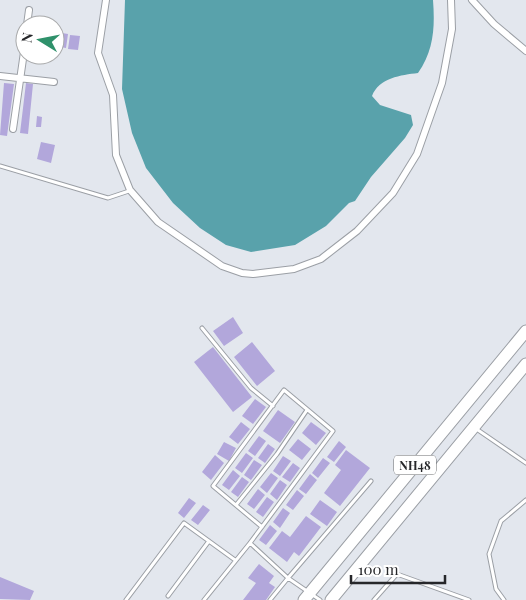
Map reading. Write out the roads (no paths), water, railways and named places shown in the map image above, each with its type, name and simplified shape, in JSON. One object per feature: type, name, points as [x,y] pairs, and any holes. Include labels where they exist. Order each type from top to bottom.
[{"type":"highway","name":"NH48","points":[[307,596],[526,331]]},
{"type":"highway","name":"NH48","points":[[331,600],[526,364]]},
{"type":"street","points":[[106,0],[98,53],[113,95],[116,155],[130,190],[158,222],[222,266],[242,273],[253,274],[294,269],[321,260],[357,231],[393,193],[417,154],[446,66],[452,30],[451,0]]},
{"type":"street","points":[[472,0],[494,24],[526,51]]},
{"type":"street","points":[[29,10],[29,15]]},
{"type":"street","points":[[13,129],[22,65]]},
{"type":"street","points":[[0,76],[54,82]]},
{"type":"lane","points":[[0,166],[108,198],[130,190]]},
{"type":"lane","points":[[202,328],[251,388],[272,406]]},
{"type":"lane","points":[[204,600],[250,543],[262,527],[333,431],[284,390],[214,486],[262,527]]},
{"type":"lane","points":[[236,505],[277,454],[307,410]]},
{"type":"lane","points":[[473,427],[526,463]]},
{"type":"lane","points":[[270,600],[371,481]]},
{"type":"lane","points":[[504,600],[496,588],[489,554],[501,521],[524,505],[526,500]]},
{"type":"lane","points":[[126,600],[184,523],[235,560]]},
{"type":"lane","points":[[168,596],[210,541]]},
{"type":"lane","points":[[250,543],[307,596],[320,600]]},
{"type":"lane","points":[[374,600],[397,574],[469,600]]},
{"type":"water","points":[[125,0],[433,0],[434,20],[432,38],[427,56],[418,73],[398,76],[385,81],[375,90],[372,96],[380,105],[411,115],[413,125],[405,138],[371,177],[355,201],[349,203],[326,226],[295,245],[251,252],[226,245],[200,228],[173,203],[146,168],[132,133],[122,89]]}]
